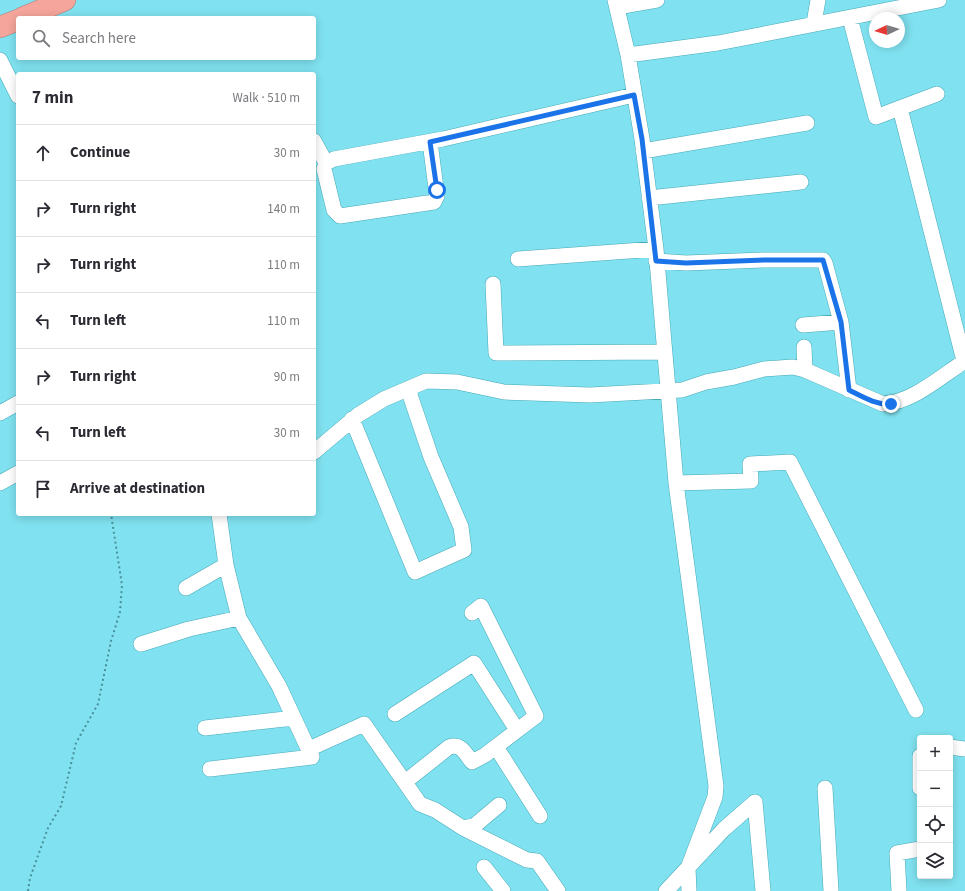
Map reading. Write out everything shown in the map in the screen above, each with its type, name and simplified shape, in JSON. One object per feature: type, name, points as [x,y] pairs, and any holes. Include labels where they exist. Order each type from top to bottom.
[{"type":"highway","points":[[26,16],[60,1]]},
{"type":"highway","points":[[0,27],[16,21]]},
{"type":"street","points":[[657,0],[616,4],[628,55],[643,151],[656,255],[676,483],[716,786],[714,797],[688,868],[689,891]]},
{"type":"street","points":[[814,23],[818,0]]},
{"type":"street","points":[[628,55],[711,44],[939,0]]},
{"type":"street","points":[[850,18],[876,117],[938,94]]},
{"type":"street","points":[[0,60],[16,92]]},
{"type":"street","points":[[430,142],[437,196],[434,202],[340,216],[334,210],[324,169],[326,163],[334,159],[430,142],[634,95]]},
{"type":"street","points":[[316,450],[352,420],[384,399],[426,381],[457,382],[504,392],[590,395],[682,390],[706,382],[734,377],[764,369],[793,367],[805,370],[874,402],[883,404],[891,404],[919,392],[964,365],[900,108]]},
{"type":"street","points":[[643,151],[807,123]]},
{"type":"street","points":[[316,145],[326,163]]},
{"type":"street","points":[[649,198],[801,182]]},
{"type":"street","points":[[518,259],[656,255],[686,263],[820,259],[825,263],[841,322],[849,390]]},
{"type":"street","points":[[493,284],[496,353],[664,352]]},
{"type":"street","points":[[803,325],[841,322]]},
{"type":"street","points":[[804,347],[805,370]]},
{"type":"street","points":[[352,420],[415,572],[464,550],[461,527],[431,457],[408,389]]},
{"type":"street","points":[[0,412],[16,404]]},
{"type":"street","points":[[676,483],[751,481],[750,464],[790,462],[916,710]]},
{"type":"street","points":[[0,484],[16,474]]},
{"type":"street","points":[[210,769],[312,757],[310,749],[278,686],[239,618],[226,565],[221,516]]},
{"type":"street","points":[[186,588],[226,565]]},
{"type":"street","points":[[405,782],[449,747],[460,746],[472,762],[496,747],[536,716],[481,606],[472,613]]},
{"type":"street","points":[[141,644],[189,629],[239,618]]},
{"type":"street","points":[[395,714],[474,663],[517,730]]},
{"type":"street","points":[[205,728],[294,718]]},
{"type":"street","points":[[310,749],[364,724],[420,804],[435,810],[463,828],[527,860],[538,861],[558,891]]},
{"type":"street","points":[[496,747],[540,816]]},
{"type":"street","points":[[953,747],[965,748]]},
{"type":"street","points":[[825,788],[831,891]]},
{"type":"street","points":[[666,891],[724,829],[755,802],[762,891]]},
{"type":"street","points":[[463,828],[474,826],[499,805]]},
{"type":"street","points":[[899,891],[898,853],[917,850]]},
{"type":"street","points":[[484,867],[503,891]]},
{"type":"path","points":[[28,891],[30,878],[48,828],[61,806],[76,743],[98,704],[111,641],[120,612],[122,585],[111,516]]},
{"type":"route","points":[[437,190],[430,142],[634,95],[642,139],[656,249],[656,261],[686,263],[764,260],[823,260],[841,322],[849,390],[874,402],[891,404]]}]
